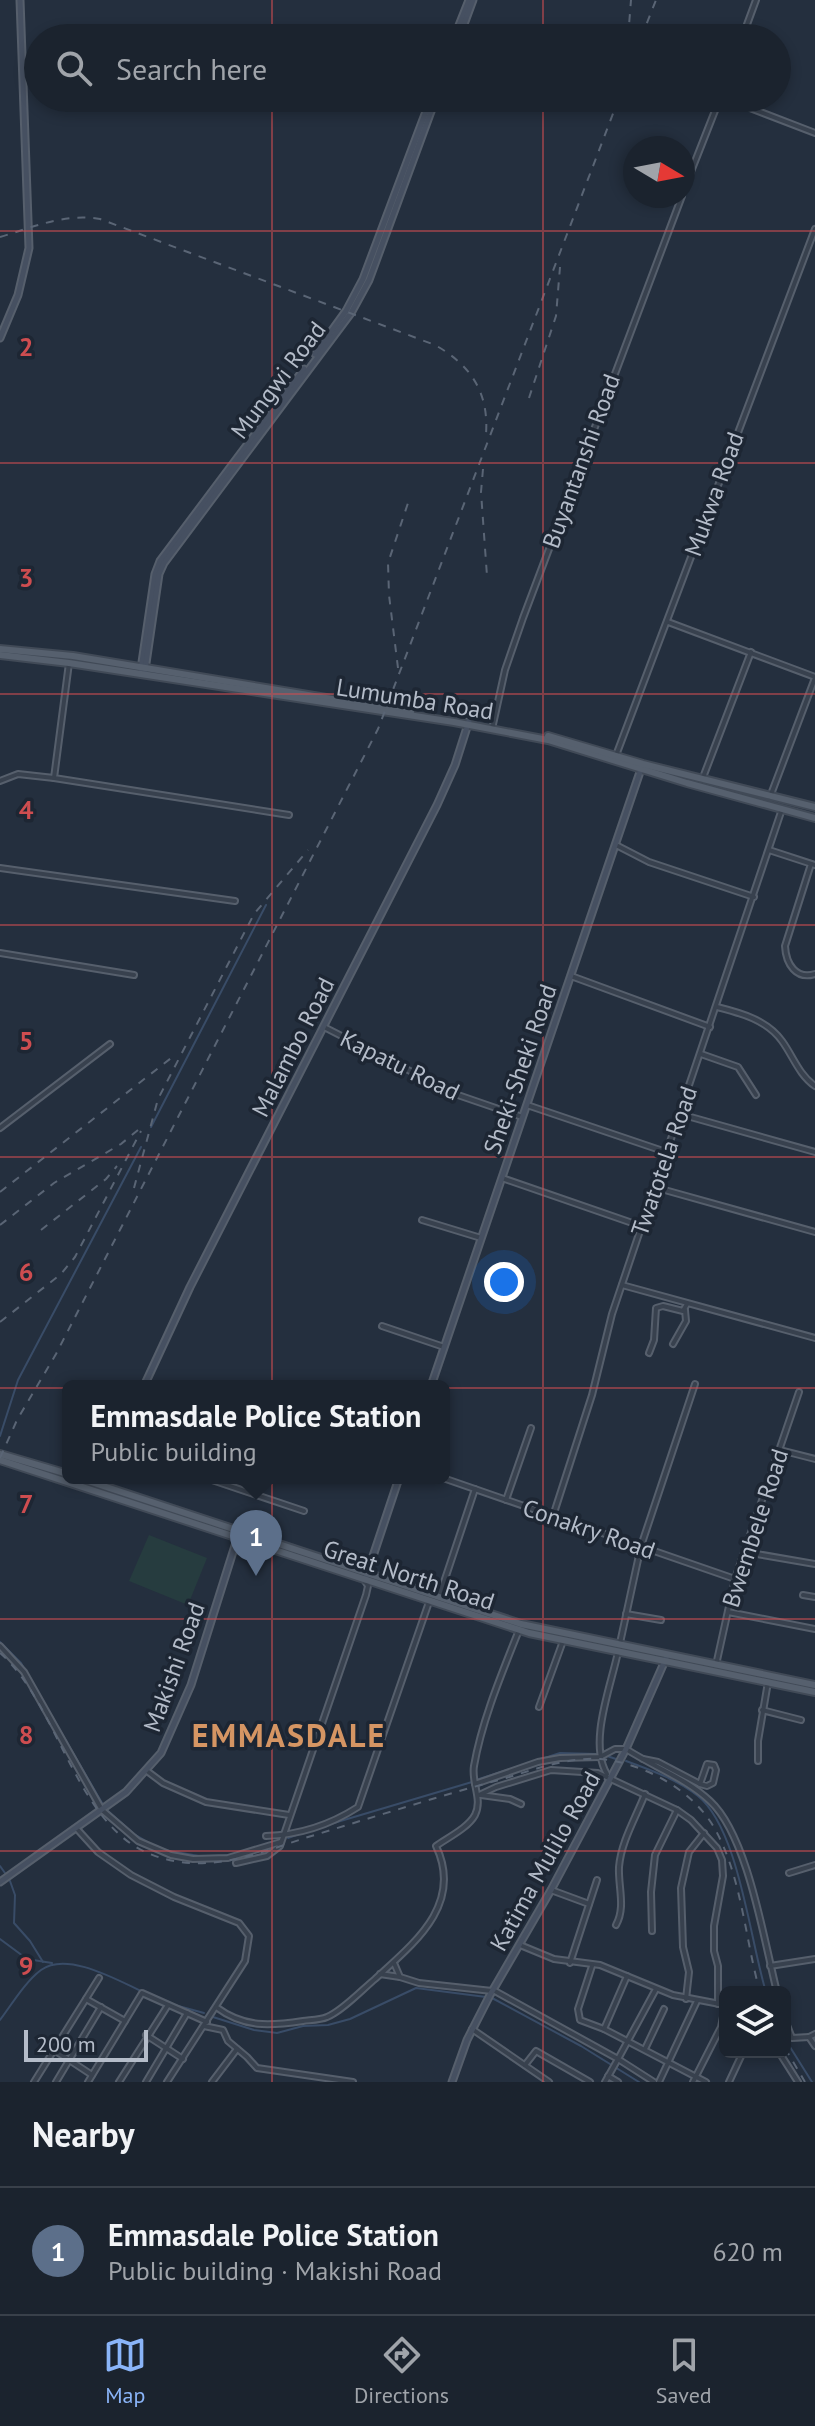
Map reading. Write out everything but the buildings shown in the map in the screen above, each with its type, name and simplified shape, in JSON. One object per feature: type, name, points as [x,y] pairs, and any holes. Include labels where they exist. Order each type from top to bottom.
[{"type":"main road","name":"Lumumba Road","points":[[0,649],[73,656],[143,671]]},
{"type":"main road","name":"Lumumba Road","points":[[0,655],[143,671],[492,727],[564,743],[815,818]]},
{"type":"main road","name":"Lumumba Road","points":[[642,767],[815,807]]},
{"type":"main road","name":"Great North Road","points":[[0,1459],[62,1473]]},
{"type":"main road","name":"Great North Road","points":[[0,1459],[62,1477]]},
{"type":"main road","name":"Great North Road","points":[[87,1484],[563,1641],[619,1649]]},
{"type":"main road","name":"Great North Road","points":[[93,1484],[104,1489]]},
{"type":"main road","name":"Great North Road","points":[[366,1577],[429,1602],[520,1627],[815,1692]]},
{"type":"main road","name":"Great North Road","points":[[666,1659],[716,1665],[815,1685]]},
{"type":"street","points":[[20,0],[24,110]]},
{"type":"street","points":[[747,24],[756,0]]},
{"type":"street","points":[[461,24],[470,1]]},
{"type":"street","points":[[0,338],[18,295],[29,248],[24,112]]},
{"type":"street","name":"Mungwi Road","points":[[143,671],[162,567],[351,313],[369,280],[429,112]]},
{"type":"street","name":"Buyantanshi Road","points":[[695,163],[716,112]]},
{"type":"street","points":[[759,112],[815,133]]},
{"type":"street","name":"Buyantanshi Road","points":[[492,727],[505,670],[523,618],[677,208]]},
{"type":"street","name":"Mukwa Road","points":[[615,758],[815,229]]},
{"type":"street","points":[[668,622],[815,678],[770,797]]},
{"type":"street","points":[[702,780],[751,652]]},
{"type":"street","points":[[54,778],[69,663]]},
{"type":"street","name":"Malambo Road","points":[[147,1380],[190,1287],[442,794],[460,753],[468,723]]},
{"type":"street","name":"Sheki-Sheki Road","points":[[433,1380],[642,767]]},
{"type":"street","points":[[0,781],[18,774],[54,778],[289,815]]},
{"type":"street","name":"Twatotela Road","points":[[553,1516],[592,1395],[603,1343],[782,809]]},
{"type":"street","points":[[616,845],[649,862],[754,897]]},
{"type":"street","points":[[769,850],[813,864],[785,946],[787,960],[795,971],[805,975],[815,974]]},
{"type":"street","points":[[0,868],[235,901]]},
{"type":"street","points":[[0,953],[134,975]]},
{"type":"street","points":[[571,976],[710,1027]]},
{"type":"street","points":[[717,1007],[753,1018],[774,1032],[802,1073],[815,1086]]},
{"type":"street","name":"Kapatu Road","points":[[324,1027],[455,1094],[522,1117]]},
{"type":"street","points":[[0,1128],[110,1044]]},
{"type":"street","points":[[701,1054],[738,1067],[756,1095]]},
{"type":"street","points":[[527,1105],[666,1152]]},
{"type":"street","points":[[680,1114],[815,1152]]},
{"type":"street","points":[[502,1178],[641,1226]]},
{"type":"street","points":[[654,1187],[815,1232]]},
{"type":"street","points":[[422,1220],[481,1238]]},
{"type":"street","points":[[622,1285],[686,1307],[815,1338]]},
{"type":"street","points":[[673,1344],[686,1321],[686,1307]]},
{"type":"street","points":[[649,1353],[654,1340],[656,1308],[686,1307]]},
{"type":"street","points":[[382,1326],[444,1347]]},
{"type":"street","points":[[610,1777],[600,1757],[600,1734],[641,1546],[695,1384]]},
{"type":"street","name":"Bwembele Road","points":[[716,1665],[735,1579],[799,1392]]},
{"type":"street","points":[[506,1500],[531,1428]]},
{"type":"street","points":[[780,1450],[815,1459]]},
{"type":"street","name":"Conakry Road","points":[[450,1480],[735,1579]]},
{"type":"street","points":[[104,1489],[106,1484]]},
{"type":"street","points":[[224,1484],[304,1511]]},
{"type":"street","points":[[236,1863],[267,1856],[277,1850],[281,1842],[366,1595],[366,1577],[397,1484]]},
{"type":"street","points":[[438,1598],[475,1489]]},
{"type":"street","name":"Makishi Road","points":[[0,1882],[102,1810],[147,1771],[165,1745],[184,1703],[238,1535]]},
{"type":"street","points":[[745,1552],[815,1564]]},
{"type":"street","points":[[803,1595],[815,1597]]},
{"type":"street","points":[[266,1836],[322,1826],[358,1807],[429,1602]]},
{"type":"street","points":[[728,1612],[815,1629]]},
{"type":"street","points":[[626,1614],[661,1620]]},
{"type":"street","points":[[216,2007],[226,2015],[264,2026],[327,2017],[394,1963],[429,1925],[440,1903],[442,1869],[436,1846],[474,1817],[478,1795],[474,1769],[479,1746],[520,1627]]},
{"type":"street","points":[[539,1707],[563,1641]]},
{"type":"street","points":[[0,1646],[24,1672],[102,1810],[138,1841],[171,1855],[193,1859],[228,1858],[281,1842]]},
{"type":"street","name":"Katima Mulilo Road","points":[[452,2082],[472,2029],[626,1749],[666,1659]]},
{"type":"street","points":[[758,1761],[762,1710],[768,1682]]},
{"type":"street","points":[[762,1710],[801,1720]]},
{"type":"street","points":[[475,1784],[549,1760],[600,1757],[609,1751],[626,1749],[692,1787],[713,1803],[745,1862],[775,1986]]},
{"type":"street","points":[[641,1759],[658,1762],[700,1784],[707,1786],[713,1783],[714,1765],[704,1766],[700,1784]]},
{"type":"street","points":[[478,1795],[551,1770],[580,1771],[610,1777],[677,1810],[717,1848],[724,1868],[714,1920],[718,2004],[686,1999],[600,1965],[570,1963],[520,1945]]},
{"type":"street","points":[[147,1771],[163,1783],[206,1802],[289,1815]]},
{"type":"street","points":[[616,1925],[622,1907],[619,1866],[626,1839],[645,1794]]},
{"type":"street","points":[[478,1795],[510,1799],[521,1804]]},
{"type":"street","points":[[652,1931],[651,1892],[655,1855],[677,1810]]},
{"type":"street","points":[[77,1829],[98,1852],[131,1875],[174,1897],[239,1923],[249,1936],[245,1961],[167,2082]]},
{"type":"street","points":[[686,1999],[689,1972],[683,1947],[681,1888],[689,1852],[704,1833]]},
{"type":"street","points":[[789,1873],[815,1865]]},
{"type":"street","points":[[570,1963],[597,1880]]},
{"type":"street","points":[[551,1890],[589,1904]]},
{"type":"street","points":[[770,1966],[815,1959]]},
{"type":"street","points":[[394,1963],[400,1977]]},
{"type":"street","points":[[592,1966],[577,2016],[580,2020],[629,2041],[695,2079],[706,2082]]},
{"type":"street","points":[[380,1974],[490,1994],[656,2082],[670,2062],[697,2001]]},
{"type":"street","points":[[604,2029],[628,1975]]},
{"type":"street","points":[[34,2082],[99,1978]]},
{"type":"street","points":[[605,2082],[656,1989]]},
{"type":"street","points":[[88,2082],[142,1993],[223,2030],[228,2041],[257,2068],[353,2082]]},
{"type":"street","points":[[86,1999],[125,2021]]},
{"type":"street","points":[[119,2082],[146,2035],[168,2005]]},
{"type":"street","points":[[56,2082],[101,2007]]},
{"type":"street","points":[[645,2049],[664,2009]]},
{"type":"street","points":[[146,2082],[187,2013]]},
{"type":"street","points":[[472,2029],[539,2079],[549,2082]]},
{"type":"street","points":[[695,2079],[719,2031]]},
{"type":"street","points":[[146,2035],[183,2059]]},
{"type":"street","points":[[791,2035],[792,2038],[812,2036],[815,2046]]},
{"type":"street","points":[[212,2082],[237,2049]]},
{"type":"street","points":[[54,2050],[92,2075]]},
{"type":"street","points":[[525,2066],[534,2051],[590,2082]]},
{"type":"street","points":[[729,2082],[740,2058]]},
{"type":"street","points":[[783,2058],[798,2082]]},
{"type":"street","points":[[308,2082],[309,2074]]},
{"type":"street","points":[[608,2076],[618,2082]]},
{"type":"green space","points":[[149,1535],[207,1558],[188,1605],[129,1581]]},
{"type":"waterway","points":[[151,1127],[266,905]]},
{"type":"waterway","points":[[0,1436],[18,1380],[141,1147]]},
{"type":"waterway","points":[[0,1642],[21,1663],[102,1803]]},
{"type":"waterway","points":[[476,1780],[560,1753],[596,1754]]},
{"type":"waterway","points":[[607,1756],[616,1759]]},
{"type":"waterway","points":[[626,1761],[682,1785],[698,1796],[712,1812],[733,1859],[764,1986]]},
{"type":"waterway","points":[[327,1825],[472,1782]]},
{"type":"waterway","points":[[108,1811],[134,1834],[151,1844]]},
{"type":"waterway","points":[[288,1838],[302,1833]]},
{"type":"waterway","points":[[164,1850],[199,1856]]},
{"type":"waterway","points":[[223,1856],[236,1854]]},
{"type":"waterway","points":[[202,1856],[217,1856]]},
{"type":"waterway","points":[[0,1866],[5,1873]]},
{"type":"waterway","points":[[10,1881],[15,1895],[14,1923],[43,1962]]},
{"type":"waterway","points":[[0,1939],[27,1959],[52,1963]]},
{"type":"waterway","points":[[0,2020],[30,1981],[41,1970],[52,1965],[78,1965],[92,1969],[143,1992]]},
{"type":"waterway","points":[[213,2017],[254,2030],[277,2033],[350,2019],[416,1988],[486,1997]]},
{"type":"waterway","points":[[492,1998],[581,2046],[639,2082]]},
{"type":"waterway","points":[[171,2004],[204,2013]]},
{"type":"waterway","points":[[791,2049],[812,2082]]},
{"type":"railway","points":[[629,24],[631,0]]},
{"type":"railway","points":[[647,24],[656,0]]},
{"type":"railway","points":[[0,1458],[17,1420],[56,1354],[378,729],[614,112]]},
{"type":"railway","points":[[0,237],[62,219],[100,219],[435,345],[459,362],[475,382],[484,406],[486,434]]},
{"type":"railway","points":[[529,398],[556,316],[560,267]]},
{"type":"railway","points":[[483,469],[481,492],[487,576]]},
{"type":"railway","points":[[398,668],[388,563],[410,497]]},
{"type":"railway","points":[[134,1188],[158,1099],[254,914],[308,850]]},
{"type":"railway","points":[[0,1192],[175,1055]]},
{"type":"railway","points":[[0,1225],[54,1183],[121,1144],[138,1130]]},
{"type":"railway","points":[[0,1322],[61,1274],[75,1257],[141,1131]]},
{"type":"railway","points":[[41,1230],[106,1179],[117,1166]]},
{"type":"railway","points":[[0,1653],[20,1675],[37,1701],[103,1817],[124,1839],[150,1854],[170,1860],[210,1863],[250,1856],[431,1799],[564,1762],[600,1759],[650,1773],[694,1802],[715,1829],[737,1888],[758,1986]]},
{"type":"railway","points":[[791,2058],[805,2082]]},
{"type":"place","name":"Emmasdale Police Station","points":[[256,1576]]},
{"type":"district","name":"EMMASDALE","points":[[289,1735]]}]
